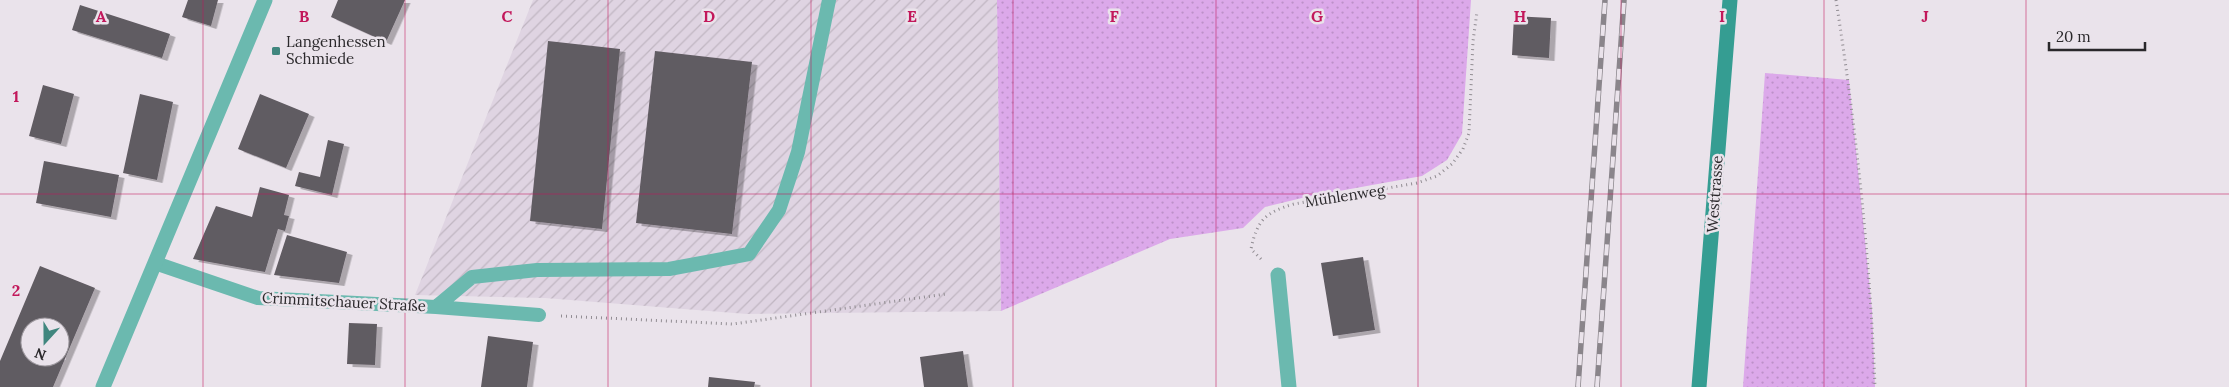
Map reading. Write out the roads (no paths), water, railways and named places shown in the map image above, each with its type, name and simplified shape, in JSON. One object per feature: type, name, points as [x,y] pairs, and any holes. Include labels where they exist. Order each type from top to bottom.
[{"type":"main road","name":"Westtrasse","points":[[1700,387],[1730,0]]},
{"type":"street","points":[[103,387],[265,0]]},
{"type":"street","points":[[1278,275],[1289,387]]},
{"type":"lane","points":[[436,307],[472,278],[536,270],[669,268],[748,254],[779,210],[798,152],[829,0]]},
{"type":"lane","name":"Crimmitschauer Straße","points":[[155,263],[258,298],[436,307],[539,315]]},
{"type":"railway","points":[[1578,387],[1605,0]]},
{"type":"railway","points":[[1597,387],[1624,0]]},
{"type":"place","name":"Langenhessen Schmiede","points":[[276,51]]}]
